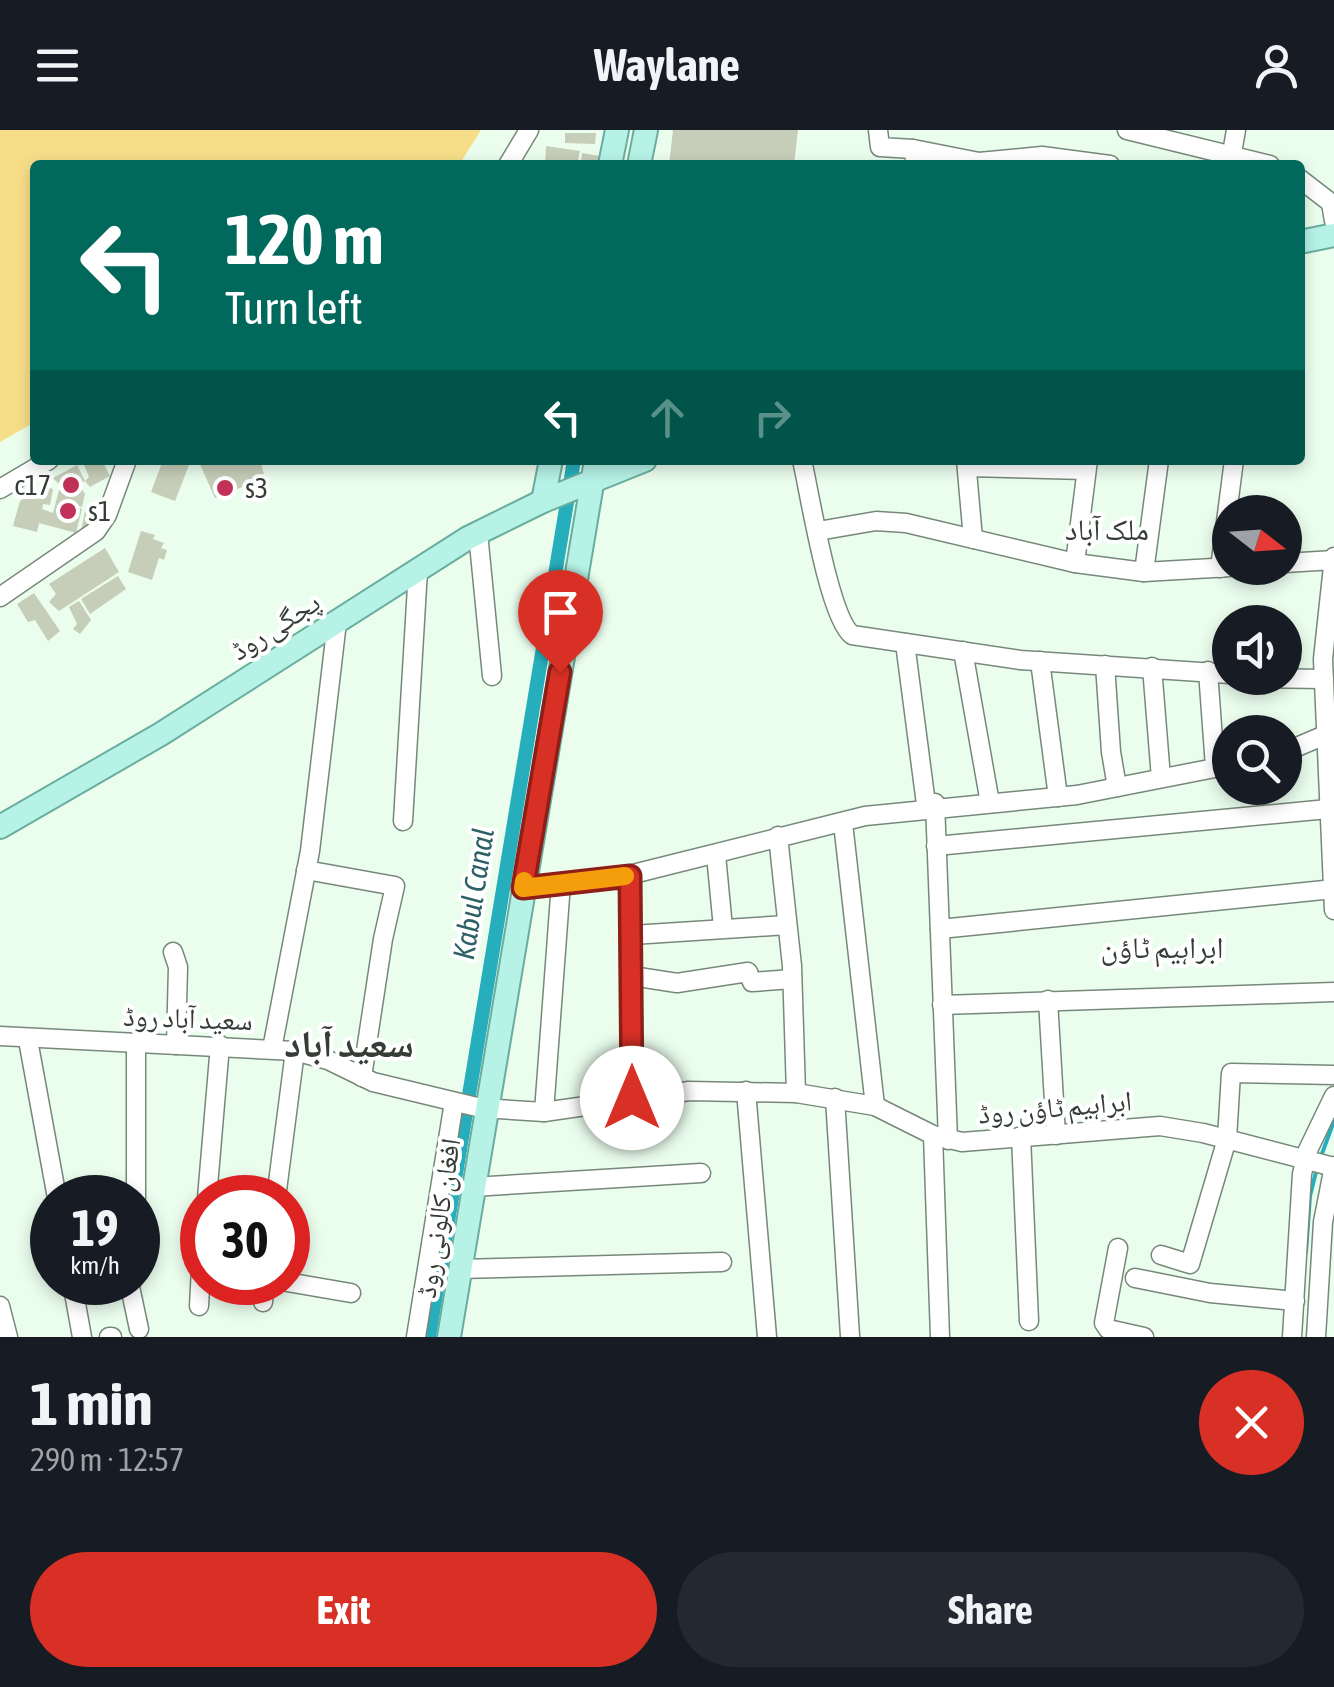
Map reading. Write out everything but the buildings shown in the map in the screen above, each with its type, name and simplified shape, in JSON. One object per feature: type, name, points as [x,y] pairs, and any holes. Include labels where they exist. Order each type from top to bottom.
[{"type":"main road","points":[[611,160],[617,130]]},
{"type":"main road","points":[[640,160],[646,130]]},
{"type":"main road","points":[[1305,241],[1334,236]]},
{"type":"main road","points":[[550,498],[551,465]]},
{"type":"main road","name":"پجگی روڈ","points":[[0,827],[162,734],[478,533],[592,479],[631,465]]},
{"type":"main road","name":"افغان کالونی روڈ","points":[[449,1337],[483,1108],[592,479]]},
{"type":"street","points":[[511,160],[528,130]]},
{"type":"street","points":[[878,130],[880,147],[914,157],[953,160]]},
{"type":"street","points":[[1128,130],[1254,160]]},
{"type":"street","points":[[1232,153],[1236,130]]},
{"type":"street","points":[[1000,160],[1042,156],[1072,160]]},
{"type":"street","points":[[1305,183],[1330,203],[1334,221]]},
{"type":"street","points":[[0,489],[41,465]]},
{"type":"street","points":[[0,597],[96,531],[107,515],[124,465]]},
{"type":"street","points":[[803,465],[830,586],[844,628],[852,634],[1040,661],[1212,672]]},
{"type":"street","points":[[967,465],[973,539]]},
{"type":"street","points":[[1075,563],[1087,465]]},
{"type":"street","points":[[1144,572],[1158,465]]},
{"type":"street","points":[[1231,495],[1234,465]]},
{"type":"street","points":[[818,530],[876,521],[906,523],[1075,563],[1144,572],[1212,569]]},
{"type":"street","points":[[478,533],[492,676]]},
{"type":"street","points":[[1302,562],[1334,559],[1324,679],[1334,910]]},
{"type":"street","points":[[403,820],[418,570]]},
{"type":"street","points":[[272,1049],[306,870],[337,622]]},
{"type":"street","points":[[905,642],[926,804],[934,803],[935,809],[942,1005],[940,1337]]},
{"type":"street","points":[[963,651],[990,803]]},
{"type":"street","points":[[1040,661],[1058,797]]},
{"type":"street","points":[[1105,665],[1110,752],[1117,788]]},
{"type":"street","points":[[1152,668],[1161,778]]},
{"type":"street","points":[[1208,672],[1214,715]]},
{"type":"street","points":[[1302,679],[1324,679]]},
{"type":"street","points":[[1302,745],[1325,735]]},
{"type":"street","points":[[523,888],[630,876],[865,816],[1058,797],[1212,768]]},
{"type":"street","points":[[936,846],[1328,809]]},
{"type":"street","points":[[843,823],[875,1106]]},
{"type":"street","points":[[778,836],[792,978],[796,1093]]},
{"type":"street","points":[[716,855],[723,928]]},
{"type":"street","points":[[306,870],[395,886],[362,1076]]},
{"type":"street","points":[[630,876],[632,1098]]},
{"type":"street","points":[[544,1112],[561,883]]},
{"type":"street","points":[[940,929],[1333,889]]},
{"type":"street","points":[[632,935],[787,925]]},
{"type":"street","points":[[173,952],[178,967],[176,1045]]},
{"type":"street","points":[[632,976],[678,983],[748,972],[752,982],[792,978]]},
{"type":"street","points":[[942,1005],[1334,992]]},
{"type":"street","points":[[1048,1000],[1056,1134]]},
{"type":"street","name":"سعید آباد روڈ","points":[[0,1036],[296,1051],[362,1076],[483,1108]]},
{"type":"street","points":[[28,1040],[53,1175]]},
{"type":"street","points":[[136,1045],[136,1175]]},
{"type":"street","points":[[209,1175],[220,1045]]},
{"type":"street","points":[[279,1175],[296,1051]]},
{"type":"street","points":[[1161,1255],[1190,1264],[1227,1139],[1231,1074],[1334,1074]]},
{"type":"street","name":"ابراہیم ٹاؤن روڈ","points":[[483,1108],[544,1112],[690,1090],[796,1093],[875,1106],[940,1138],[985,1142],[1160,1126],[1322,1164]]},
{"type":"street","points":[[746,1090],[768,1337]]},
{"type":"street","points":[[1292,1337],[1294,1301],[1334,1096]]},
{"type":"street","points":[[835,1098],[850,1336]]},
{"type":"street","points":[[416,1337],[454,1102]]},
{"type":"street","points":[[1021,1136],[1029,1321]]},
{"type":"street","points":[[1316,1337],[1322,1164]]},
{"type":"street","points":[[472,1188],[701,1173]]},
{"type":"street","points":[[1118,1248],[1104,1323],[1108,1328],[1144,1337]]},
{"type":"street","points":[[460,1269],[722,1262]]},
{"type":"street","points":[[1135,1278],[1210,1292],[1294,1301]]},
{"type":"street","points":[[310,1286],[351,1293]]},
{"type":"street","points":[[76,1305],[82,1337]]},
{"type":"street","points":[[134,1305],[139,1329]]},
{"type":"street","points":[[0,1306],[8,1337]]},
{"type":"shaded area","points":[[0,130],[481,130],[462,160],[30,160],[30,425],[0,442]]},
{"type":"waterway","name":"Kabul Canal","points":[[429,1337],[573,465]]},
{"type":"waterway","points":[[1320,1159],[1334,1121]]},
{"type":"waterway","points":[[1306,1252],[1310,1196],[1317,1168]]},
{"type":"slow traffic","points":[[524,881],[523,888],[625,876]]},
{"type":"place","name":"c17","points":[[71,485]]},
{"type":"place","name":"s3","points":[[225,488]]},
{"type":"place","name":"s1","points":[[68,511]]},
{"type":"district","name":"ملک آباد","points":[[1107,530]]},
{"type":"district","name":"ابراہیم ٹاؤن","points":[[1162,948]]},
{"type":"district","name":"سعید آباد","points":[[349,1044]]},
{"type":"route","points":[[560,672],[523,888],[630,876],[632,1098]]}]
